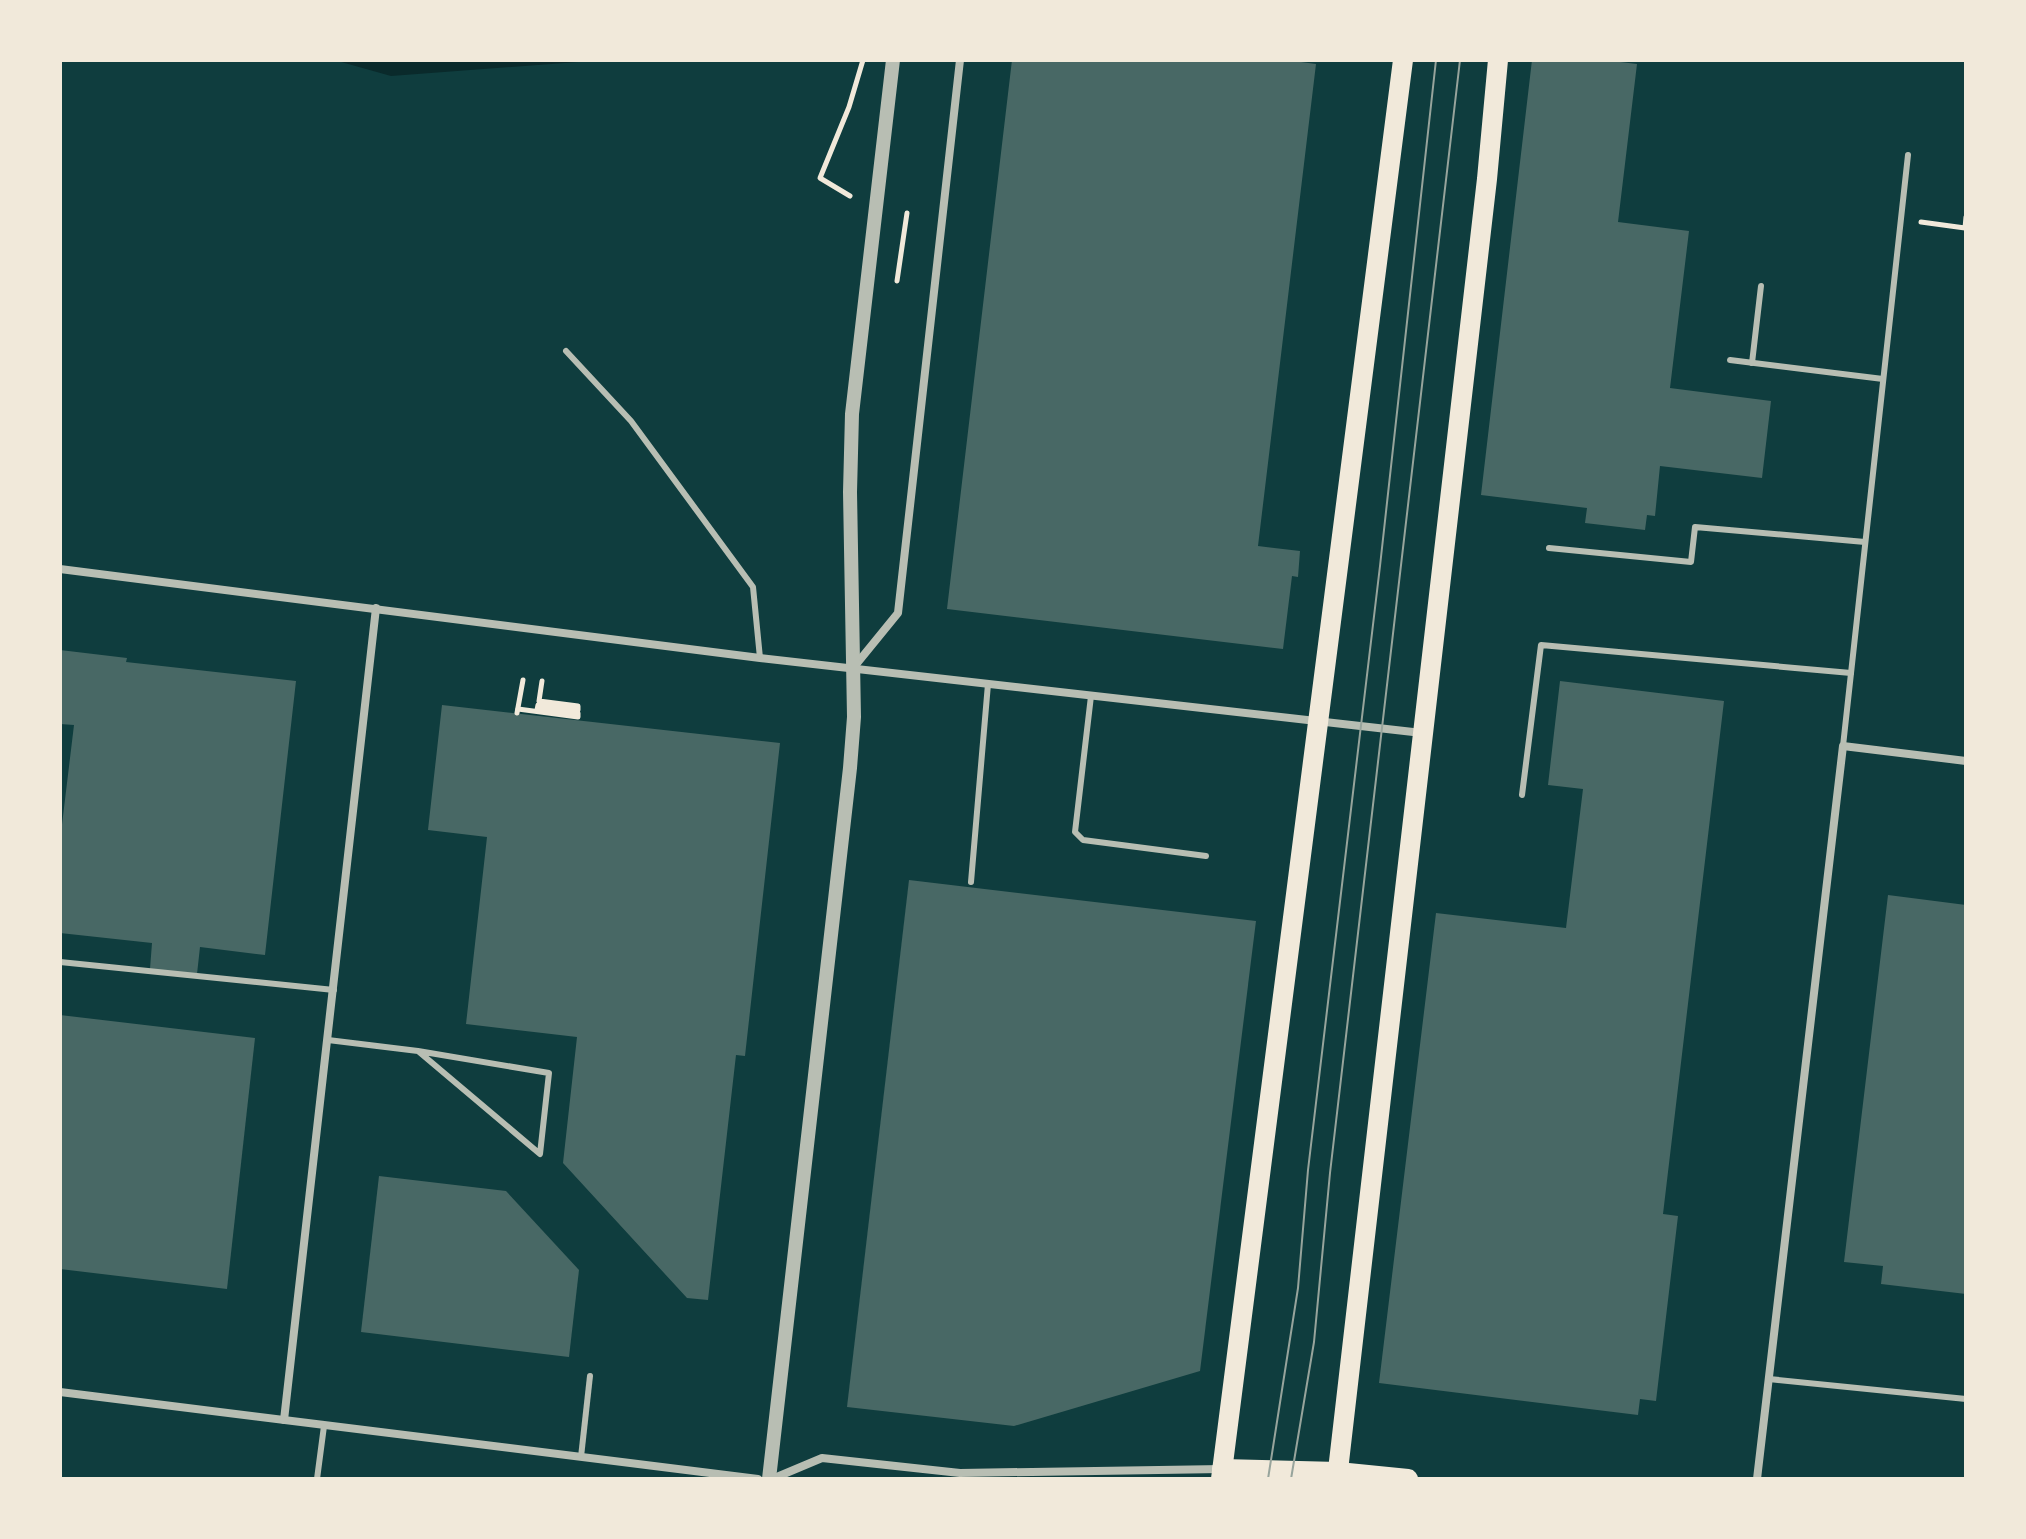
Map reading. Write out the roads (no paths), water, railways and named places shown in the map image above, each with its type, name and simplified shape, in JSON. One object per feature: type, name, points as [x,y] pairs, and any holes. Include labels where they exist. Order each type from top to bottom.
[{"type":"main road","points":[[1403,60],[1222,1474],[1408,1479]]},
{"type":"main road","points":[[1338,1476],[1498,60]]},
{"type":"street","points":[[893,60],[852,414],[850,492],[854,717],[845,828],[770,1479],[822,1458],[960,1473],[1222,1474]]},
{"type":"street","points":[[854,668],[898,613],[960,60]]},
{"type":"street","points":[[60,569],[760,658],[1423,733]]},
{"type":"street","points":[[284,1420],[376,608]]},
{"type":"street","points":[[1757,1479],[1843,746],[1966,761]]},
{"type":"street","points":[[60,1392],[758,1479]]},
{"type":"lane","points":[[1843,746],[1908,155]]},
{"type":"lane","points":[[1752,363],[1761,286]]},
{"type":"lane","points":[[566,351],[631,421],[753,587],[760,658]]},
{"type":"lane","points":[[1730,360],[1883,379]]},
{"type":"lane","points":[[1549,548],[1691,562],[1695,527],[1865,542]]},
{"type":"lane","points":[[1522,795],[1541,645],[1851,673]]},
{"type":"lane","points":[[971,882],[988,684]]},
{"type":"lane","points":[[1091,696],[1075,832],[1083,840],[1206,856]]},
{"type":"lane","points":[[60,962],[334,990]]},
{"type":"lane","points":[[328,1040],[418,1051],[549,1073],[540,1154],[418,1051]]},
{"type":"lane","points":[[581,1457],[590,1376]]},
{"type":"lane","points":[[1769,1379],[1966,1399]]},
{"type":"lane","points":[[317,1479],[324,1426]]},
{"type":"water","points":[[334,60],[605,60],[391,76]]},
{"type":"tram line","points":[[1268,1479],[1298,1288],[1308,1170],[1436,60]]},
{"type":"tram line","points":[[1291,1479],[1314,1342],[1330,1173],[1460,60]]}]
